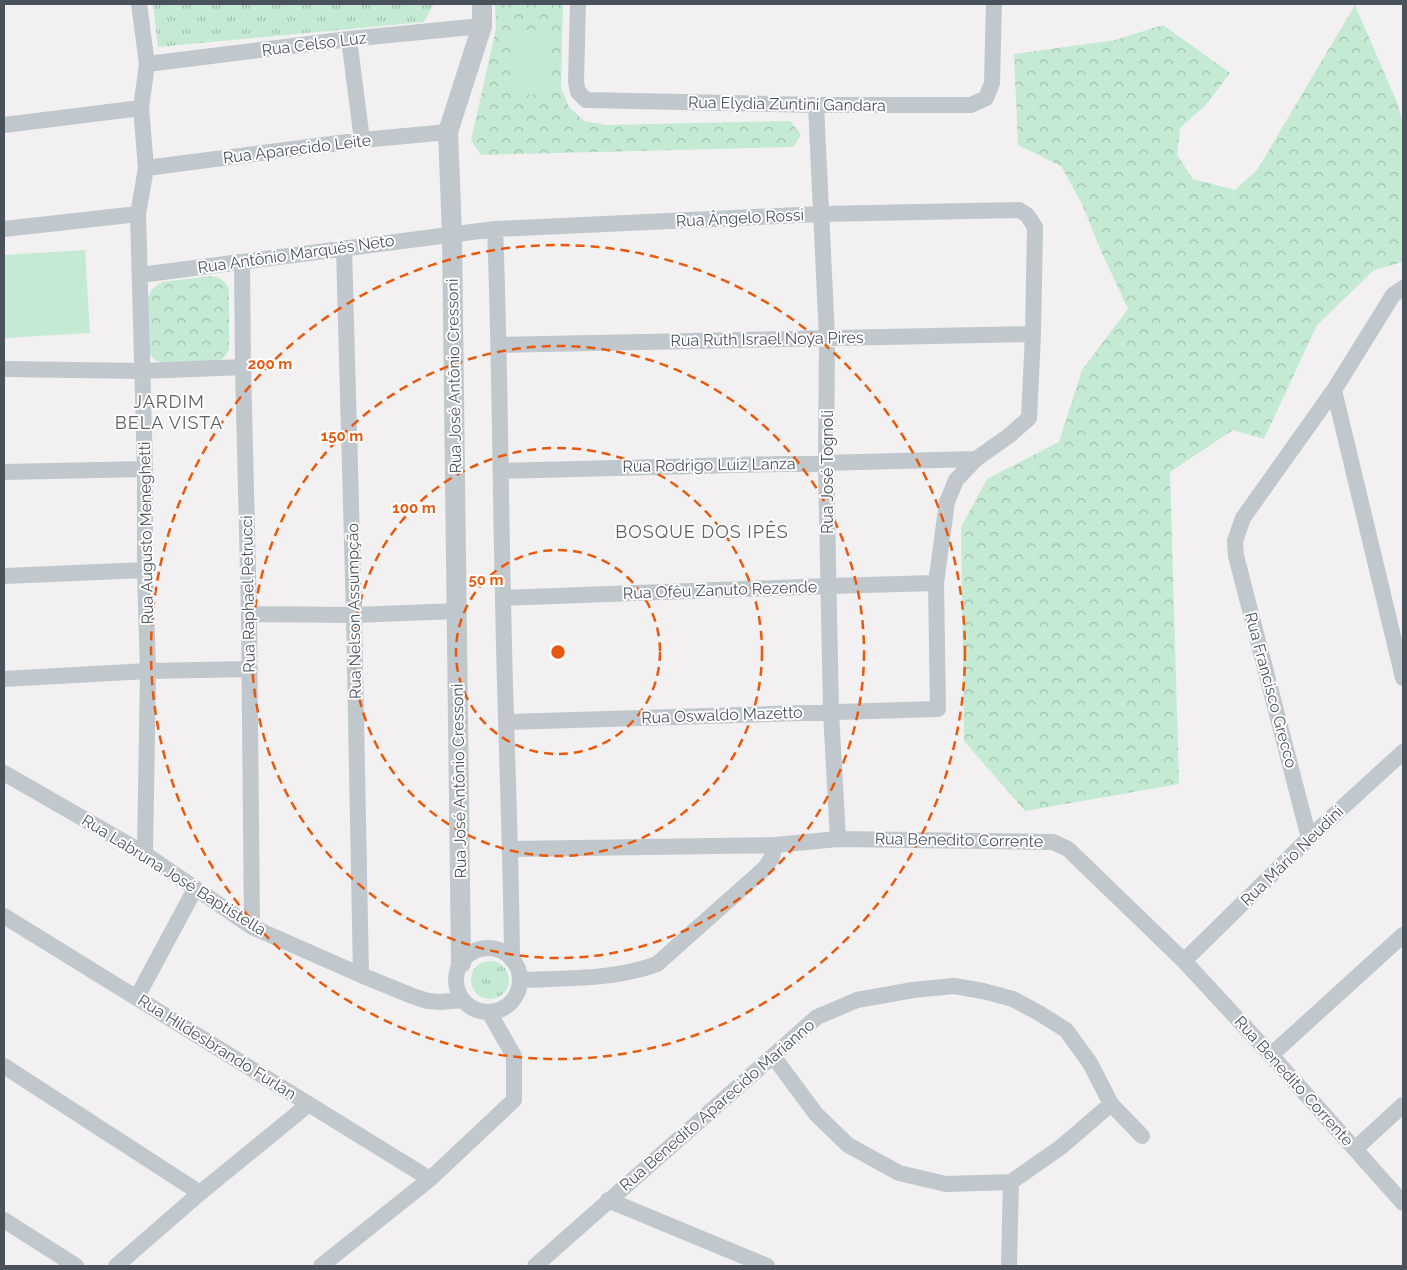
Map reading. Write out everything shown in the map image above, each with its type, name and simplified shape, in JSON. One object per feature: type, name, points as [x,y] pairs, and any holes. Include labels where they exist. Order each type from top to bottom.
[{"type":"street","name":"Rua Augusto Meneghetti","points":[[139,4],[146,64],[141,108],[146,168],[138,214],[143,371],[148,671],[145,854]]},
{"type":"street","name":"Rua José Antônio Cressoni","points":[[461,963],[452,234],[448,132],[482,26],[482,4]]},
{"type":"street","name":"Rua Elydia Zuntini Gandara","points":[[578,4],[576,82],[578,92],[586,100],[816,105],[971,105],[986,98],[992,82],[994,4]]},
{"type":"street","name":"Rua Celso Luz","points":[[146,64],[482,26]]},
{"type":"street","points":[[349,40],[362,140]]},
{"type":"street","name":"Rua José Tognoli","points":[[816,105],[827,338],[828,586],[831,712],[838,839]]},
{"type":"street","points":[[4,125],[141,108]]},
{"type":"street","name":"Rua Aparecido Leite","points":[[146,168],[362,140],[448,132]]},
{"type":"street","name":"Rua Ângelo Rossi","points":[[452,234],[496,229],[821,214],[1019,210],[1027,215],[1035,226],[1033,334]]},
{"type":"street","points":[[4,229],[138,214]]},
{"type":"street","points":[[496,229],[512,960]]},
{"type":"street","name":"Rua Antônio Marquês Neto","points":[[140,274],[452,234]]},
{"type":"street","name":"Rua Nelson Assumpção","points":[[344,248],[354,614],[360,975]]},
{"type":"street","name":"Rua Raphael Petrucci","points":[[242,262],[250,669],[252,927]]},
{"type":"street","points":[[1403,288],[1393,295],[1334,390],[1403,678]]},
{"type":"street","points":[[936,583],[947,502],[956,480],[976,459],[1010,435],[1029,418],[1033,334]]},
{"type":"street","name":"Rua Ruth Israel Noya Pires","points":[[500,345],[1033,334]]},
{"type":"street","points":[[4,368],[143,371],[243,367]]},
{"type":"street","name":"Rua Francisco Grecco","points":[[1309,838],[1236,556],[1236,541],[1243,518],[1334,390]]},
{"type":"street","name":"Rua Rodrigo Luiz Lanza","points":[[502,471],[976,459]]},
{"type":"street","points":[[4,472],[145,469]]},
{"type":"street","points":[[4,576],[145,570]]},
{"type":"street","name":"Rua Ofêu Zanuto Rezende","points":[[503,598],[936,583]]},
{"type":"street","name":"Rua Oswaldo Mazetto","points":[[507,722],[938,709],[936,583]]},
{"type":"street","points":[[249,614],[457,612]]},
{"type":"street","points":[[4,679],[148,671],[250,669]]},
{"type":"street","name":"Rua Mário Neudini","points":[[1184,961],[1309,838],[1403,752]]},
{"type":"street","name":"Rua Labruna José Baptistella","points":[[4,773],[145,854],[252,927],[360,975],[428,1001],[463,1000]]},
{"type":"street","name":"Rua Benedito Corrente","points":[[511,850],[775,845],[838,839],[1053,842],[1068,849],[1184,961],[1356,1148],[1403,1203]]},
{"type":"street","points":[[520,980],[612,975],[641,970],[657,964],[765,868],[772,857],[775,845]]},
{"type":"street","points":[[137,997],[195,888]]},
{"type":"street","name":"Rua Hildesbrando Furlan","points":[[4,916],[430,1178]]},
{"type":"street","points":[[1271,1055],[1403,935]]},
{"type":"street","points":[[486,948],[496,949],[505,953],[512,960],[518,969],[520,980],[514,999],[507,1006],[498,1011],[479,1011],[463,1000],[458,991],[457,972],[461,963],[468,956],[476,950],[486,948]]},
{"type":"street","name":"Rua Benedito Aparecido Marianno","points":[[535,1266],[817,1017],[857,1000],[913,990],[954,986],[1013,999],[1039,1012],[1066,1030],[1090,1063],[1111,1104],[1142,1136]]},
{"type":"street","points":[[321,1266],[430,1178],[514,1100],[514,1056],[488,1012]]},
{"type":"street","points":[[773,1056],[816,1114],[848,1145],[899,1173],[946,1184],[1011,1182],[1062,1147],[1111,1104]]},
{"type":"street","points":[[4,1066],[200,1193]]},
{"type":"street","points":[[116,1266],[200,1193],[309,1104]]},
{"type":"street","points":[[1356,1148],[1403,1105]]},
{"type":"street","points":[[1008,1266],[1011,1182]]},
{"type":"street","points":[[608,1200],[768,1266]]},
{"type":"street","points":[[4,1220],[76,1266]]},
{"type":"green space","points":[[153,4],[434,4],[424,22],[158,47]]},
{"type":"green space","points":[[495,4],[563,4],[561,88],[569,107],[584,121],[606,125],[790,121],[801,135],[793,147],[481,155],[471,140],[496,29]]},
{"type":"green space","points":[[1355,5],[1398,105],[1403,122],[1403,262],[1374,270],[1317,325],[1264,439],[1233,430],[1170,472],[1179,784],[1025,811],[964,741],[961,527],[987,479],[1059,442],[1082,370],[1128,309],[1082,204],[1061,166],[1018,145],[1014,54],[1115,40],[1163,25],[1230,73],[1206,105],[1180,128],[1177,155],[1193,179],[1235,190],[1257,170]]},
{"type":"green space","points":[[515,33],[548,34],[548,95],[515,94]]},
{"type":"green space","points":[[85,250],[90,333],[4,338],[4,255]]},
{"type":"green space","points":[[211,276],[222,280],[229,290],[229,349],[226,354],[214,363],[156,361],[149,354],[148,297],[152,289],[162,282]]},
{"type":"green space","points":[[490,961],[504,966],[509,980],[504,994],[490,999],[476,994],[471,980],[476,966]]},
{"type":"district","name":"JARDIM BELA VISTA","points":[[169,411]]},
{"type":"district","name":"BOSQUE DOS IPÊS","points":[[702,531]]}]
